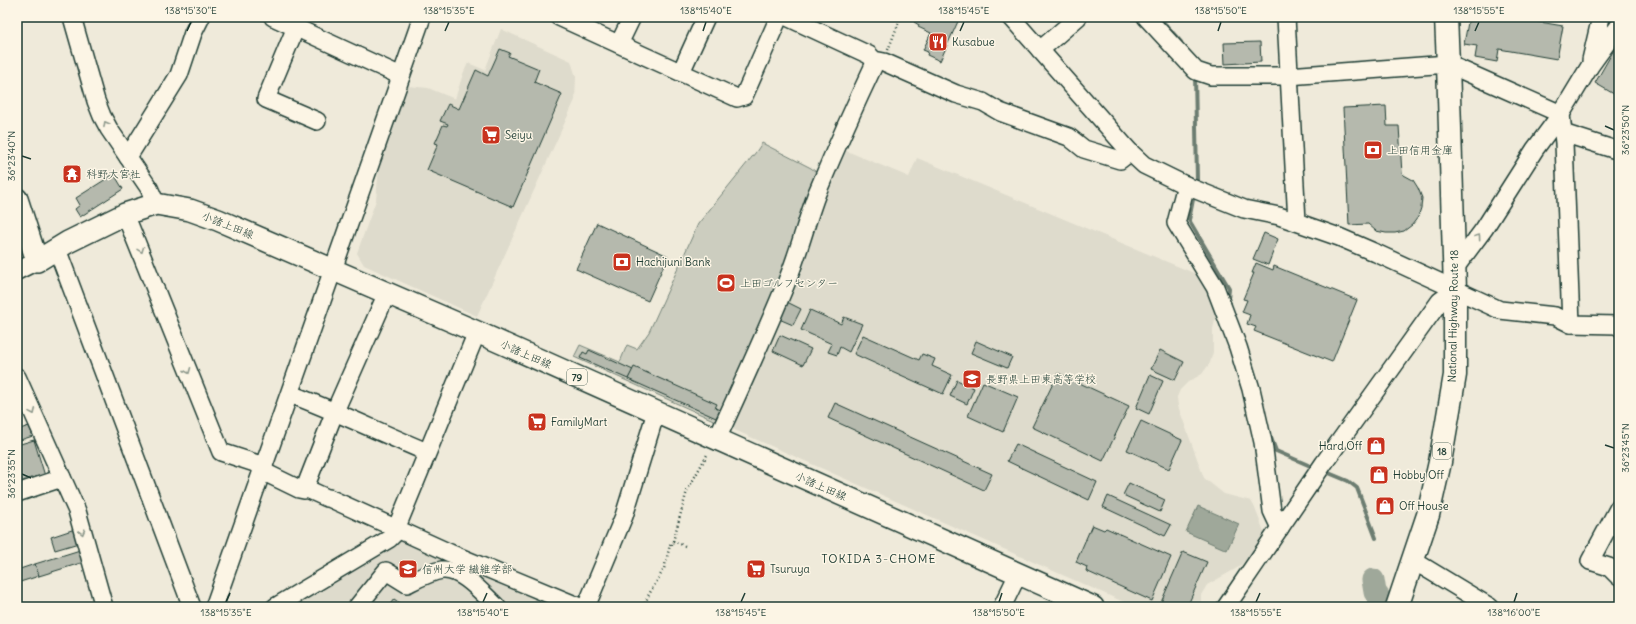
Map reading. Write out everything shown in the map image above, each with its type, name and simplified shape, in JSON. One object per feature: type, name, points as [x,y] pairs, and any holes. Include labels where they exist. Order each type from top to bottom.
[{"type":"highway","name":"National Highway Route 18","points":[[1397,607],[1414,561],[1428,515],[1440,462],[1455,375],[1455,268],[1446,17]]},
{"type":"main road","points":[[17,199],[20,220],[36,261]]},
{"type":"main road","name":"小諸上田線","points":[[36,261],[125,214],[156,204],[190,210],[218,220],[477,332],[1093,607]]},
{"type":"street","points":[[72,17],[96,101],[102,116],[109,129],[149,188],[156,204]]},
{"type":"street","points":[[128,156],[179,75],[193,33],[201,17]]},
{"type":"street","points":[[216,606],[422,17]]},
{"type":"street","points":[[559,17],[737,98],[744,96],[779,17]]},
{"type":"street","points":[[619,44],[632,17]]},
{"type":"street","points":[[681,72],[706,17]]},
{"type":"street","points":[[786,17],[869,54],[879,61],[956,94],[983,102],[1000,112],[1069,137],[1084,149],[1120,160],[1130,152]]},
{"type":"street","points":[[1011,17],[1130,152],[1150,168],[1192,188],[1244,209],[1279,216],[1376,252],[1500,310],[1555,316],[1571,324],[1617,325],[1619,327]]},
{"type":"street","points":[[1040,50],[1078,17]]},
{"type":"street","points":[[1146,17],[1196,70],[1211,76],[1288,76],[1448,64],[1561,114]]},
{"type":"street","points":[[1286,17],[1297,222]]},
{"type":"street","points":[[1590,66],[1601,17]]},
{"type":"street","points":[[276,18],[401,76]]},
{"type":"street","points":[[1455,268],[1484,229],[1535,149],[1561,114],[1590,66],[1619,26]]},
{"type":"street","points":[[296,27],[266,99],[317,121]]},
{"type":"street","points":[[716,439],[758,350],[800,247],[818,192],[847,125],[856,100],[874,66],[879,61]]},
{"type":"street","points":[[1561,114],[1564,143],[1571,324]]},
{"type":"street","points":[[1562,133],[1619,151]]},
{"type":"street","points":[[1192,188],[1176,223],[1215,287],[1238,347],[1251,389],[1263,442],[1272,511],[1280,528]]},
{"type":"street","points":[[125,214],[221,452],[263,468],[299,489],[304,490],[304,488],[365,514],[395,532],[580,607]]},
{"type":"street","points":[[57,249],[192,607]]},
{"type":"street","points":[[17,271],[36,261]]},
{"type":"street","points":[[1226,607],[1320,469],[1440,301],[1455,290]]},
{"type":"street","points":[[304,488],[335,411],[387,293]]},
{"type":"street","points":[[281,604],[389,539],[395,532],[426,452],[477,332]]},
{"type":"street","points":[[17,377],[77,511],[104,607]]},
{"type":"street","points":[[290,394],[335,411],[426,452]]},
{"type":"street","points":[[586,607],[624,516],[656,412]]},
{"type":"street","points":[[17,493],[62,478]]},
{"type":"street","points":[[1619,507],[1590,561],[1609,567],[1619,577]]},
{"type":"street","points":[[1414,561],[1490,607]]},
{"type":"street","points":[[357,607],[386,571],[406,584],[440,570],[448,570],[461,574],[497,607]]},
{"type":"street","points":[[1002,607],[1018,574]]},
{"type":"path","points":[[879,61],[901,17]]},
{"type":"path","points":[[644,607],[648,596],[664,568],[687,491],[716,439]]},
{"type":"path","points":[[672,541],[685,546]]},
{"type":"shaded area","points":[[501,29],[571,61],[576,77],[575,100],[477,316],[364,265],[357,253],[376,200],[379,166],[408,86],[428,88],[455,99],[468,63],[485,70]]},
{"type":"shaded area","name":"上田ゴルフセンター","points":[[762,143],[811,168],[820,175],[803,221],[720,423],[574,357],[580,345],[620,362],[627,345],[637,349],[649,332],[698,224]]},
{"type":"shaded area","name":"長野県上田東高等学校","points":[[842,149],[909,177],[917,158],[1201,276],[1219,316],[1215,320],[1213,329],[1213,352],[1210,363],[1202,374],[1188,382],[1180,390],[1177,397],[1178,406],[1204,478],[1224,494],[1251,501],[1265,534],[1259,546],[1239,567],[1207,585],[1201,595],[1201,607],[1135,607],[728,427]]},
{"type":"shaded area","points":[[1198,506],[1239,524],[1227,550],[1186,532]]},
{"type":"shaded area","name":"信州大学 繊維学部","points":[[396,537],[562,607],[282,607]]},
{"type":"building","name":"Kusabue","points":[[917,17],[960,17],[940,61],[927,55],[928,52],[923,50],[931,33],[918,27],[919,25],[914,22]]},
{"type":"building","points":[[1469,17],[1511,17],[1563,26],[1557,59],[1499,49],[1497,62],[1475,58],[1477,46],[1464,44]]},
{"type":"building","points":[[1619,41],[1619,97],[1595,83]]},
{"type":"building","points":[[1260,42],[1261,62],[1225,64],[1224,43]]},
{"type":"building","name":"Seiyu","points":[[500,49],[510,53],[508,56],[539,69],[534,82],[562,94],[513,207],[427,170],[438,144],[435,143],[443,125],[447,126],[448,124],[440,121],[448,104],[459,109],[476,70],[488,76]]},
{"type":"building","name":"上田信用金庫","points":[[1386,106],[1387,126],[1399,126],[1402,174],[1413,180],[1422,198],[1418,217],[1412,225],[1404,231],[1395,233],[1376,231],[1368,224],[1349,225],[1343,108]]},
{"type":"building","points":[[114,174],[123,189],[80,217],[75,209],[80,205],[76,198]]},
{"type":"building","name":"Hachijuni Bank","points":[[597,223],[668,256],[648,301],[576,269]]},
{"type":"building","points":[[1264,233],[1278,239],[1268,265],[1253,259]]},
{"type":"building","points":[[1256,263],[1273,270],[1274,266],[1357,300],[1332,362],[1254,331],[1256,327],[1247,324],[1250,315],[1242,312],[1247,300],[1243,299],[1254,273],[1252,273]]},
{"type":"building","points":[[787,302],[801,309],[793,325],[779,319]]},
{"type":"building","points":[[810,310],[841,324],[844,317],[862,324],[849,352],[840,347],[837,355],[828,352],[832,344],[801,330]]},
{"type":"building","points":[[780,335],[811,349],[803,365],[773,351]]},
{"type":"building","points":[[863,335],[919,360],[922,354],[935,359],[932,366],[952,375],[943,394],[854,354]]},
{"type":"building","points":[[976,341],[1012,357],[1007,368],[971,353]]},
{"type":"building","points":[[589,350],[633,370],[628,379],[580,358],[583,352],[587,354]]},
{"type":"building","points":[[1160,350],[1184,362],[1175,380],[1151,369]]},
{"type":"building","points":[[634,367],[717,404],[715,408],[720,410],[716,418],[628,379]]},
{"type":"building","points":[[1058,373],[1129,406],[1103,461],[1032,427]]},
{"type":"building","points":[[1150,375],[1163,381],[1149,414],[1136,408]]},
{"type":"building","points":[[957,380],[974,388],[967,404],[950,396]]},
{"type":"building","points":[[983,382],[1018,397],[1003,432],[968,416]]},
{"type":"building","points":[[835,403],[992,474],[984,490],[828,418]]},
{"type":"building","points":[[1141,421],[1182,440],[1169,469],[1127,450]]},
{"type":"building","points":[[29,426],[33,436],[17,441],[17,430]]},
{"type":"building","points":[[34,440],[45,476],[22,483],[17,465],[17,445]]},
{"type":"building","points":[[1016,444],[1097,482],[1089,500],[1007,461]]},
{"type":"building","points":[[1129,483],[1165,500],[1160,512],[1123,495]]},
{"type":"building","points":[[1108,496],[1171,525],[1165,536],[1103,507]]},
{"type":"building","points":[[1092,525],[1104,530],[1106,528],[1171,557],[1152,601],[1086,571],[1087,567],[1076,562]]},
{"type":"building","points":[[78,528],[82,542],[55,550],[51,537]]},
{"type":"building","points":[[80,550],[84,562],[39,576],[35,564]]},
{"type":"building","points":[[1183,552],[1207,562],[1187,607],[1159,607]]},
{"type":"building","points":[[35,564],[39,576],[17,583],[17,570]]},
{"type":"building","points":[[394,599],[406,607],[388,607]]},
{"type":"waterway","points":[[1159,17],[1181,42]]},
{"type":"waterway","points":[[1195,74],[1196,185]]},
{"type":"waterway","points":[[1194,194],[1189,220],[1229,288],[1228,300],[1230,303]]},
{"type":"waterway","points":[[1271,438],[1276,451],[1315,468]]},
{"type":"waterway","points":[[1324,471],[1348,481],[1357,488],[1376,538]]},
{"type":"waterway","points":[[1373,580],[1375,592],[1385,606]]},
{"type":"place","name":"Kusabue","points":[[938,42]]},
{"type":"place","name":"Seiyu","points":[[491,135]]},
{"type":"place","name":"上田信用金庫","points":[[1373,150]]},
{"type":"place","name":"科野大宮社","points":[[72,174]]},
{"type":"place","name":"Hachijuni Bank","points":[[622,262]]},
{"type":"place","name":"上田ゴルフセンター","points":[[726,283]]},
{"type":"place","name":"長野県上田東高等学校","points":[[972,379]]},
{"type":"place","name":"FamilyMart","points":[[537,422]]},
{"type":"place","name":"Hard Off","points":[[1376,446]]},
{"type":"place","name":"Hobby Off","points":[[1379,475]]},
{"type":"place","name":"Off House","points":[[1385,506]]},
{"type":"place","name":"信州大学 繊維学部","points":[[408,569]]},
{"type":"place","name":"Tsuruya","points":[[756,569]]},
{"type":"district","name":"TOKIDA 3-CHOME","points":[[879,558]]}]
